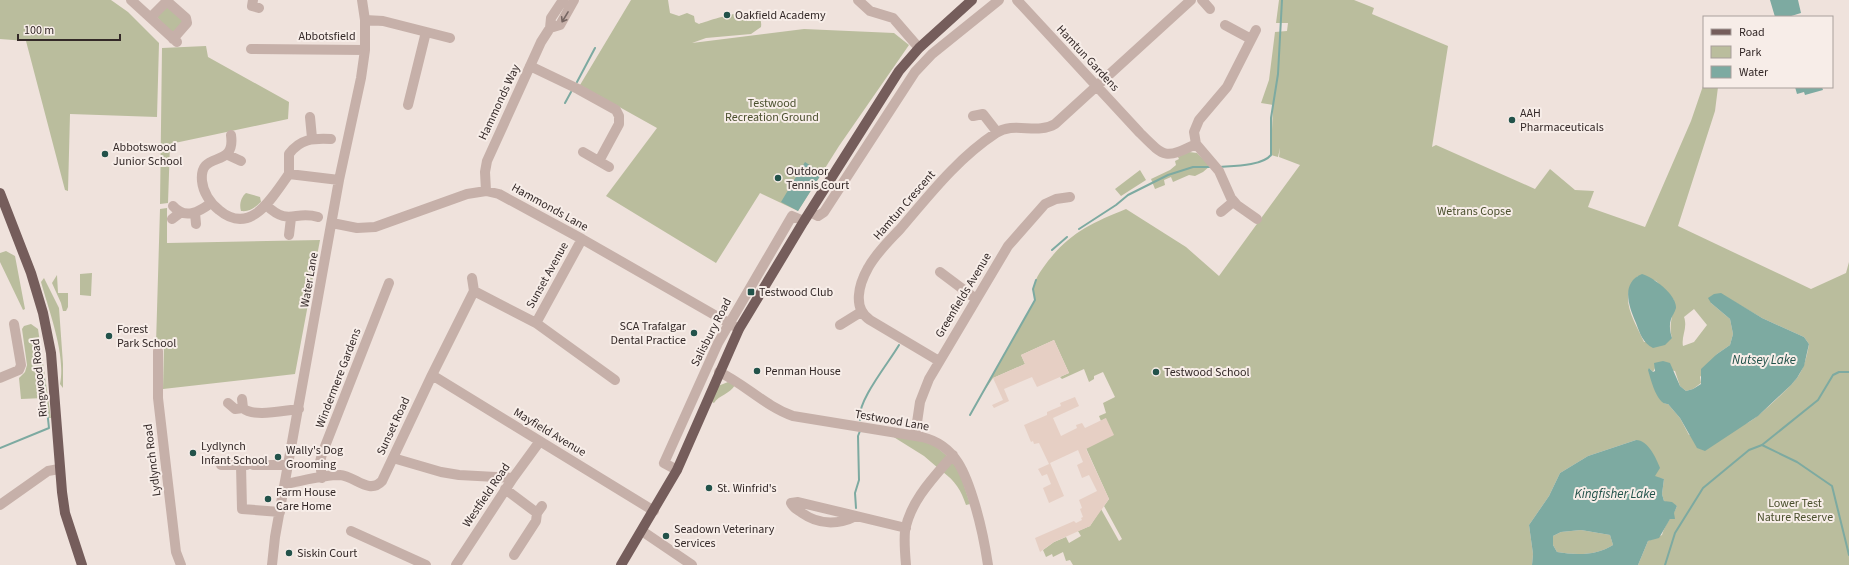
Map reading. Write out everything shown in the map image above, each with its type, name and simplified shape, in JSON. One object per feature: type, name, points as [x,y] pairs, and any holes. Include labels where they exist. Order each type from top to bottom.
[{"type":"main road","name":"Salisbury Road","points":[[621,565],[677,470],[739,329],[807,216],[888,86],[919,48],[972,0]]},
{"type":"main road","name":"Ringwood Road","points":[[0,194],[32,273],[43,313],[51,353],[56,396],[59,469],[65,513],[82,565]]},
{"type":"street","points":[[131,0],[175,41],[187,24],[186,18],[166,2],[151,17]]},
{"type":"street","name":"Water Lane","points":[[272,565],[288,465],[339,180],[361,78],[365,50],[365,20],[362,0]]},
{"type":"street","name":"Hammonds Way","points":[[486,191],[485,172],[487,161],[541,42],[550,28],[550,21],[563,0]]},
{"type":"street","name":"Hammonds Way","points":[[550,28],[560,25],[574,0]]},
{"type":"street","points":[[858,0],[870,11],[893,18],[919,48]]},
{"type":"street","name":"Salisbury Road","points":[[677,470],[664,463],[718,343],[728,323],[792,216],[818,216],[824,212],[902,90],[923,62],[999,0]]},
{"type":"street","name":"Hamtun Gardens","points":[[1017,0],[1140,133],[1156,148],[1169,155],[1175,154],[1196,144]]},
{"type":"street","name":"Hamtun Crescent","points":[[861,312],[858,304],[861,285],[868,267],[951,170],[997,132],[1010,128],[1039,128],[1052,126],[1191,0]]},
{"type":"street","points":[[1202,0],[1210,9]]},
{"type":"street","points":[[365,20],[383,21],[450,38]]},
{"type":"street","points":[[1226,25],[1251,39]]},
{"type":"street","points":[[1256,30],[1228,87],[1196,124],[1194,132],[1196,144],[1219,171],[1233,202],[1256,219]]},
{"type":"street","points":[[408,105],[426,32]]},
{"type":"street","name":"Abbotsfield","points":[[251,49],[288,53],[365,50]]},
{"type":"street","points":[[530,66],[578,89],[616,110],[619,116],[619,124],[599,161]]},
{"type":"street","points":[[981,112],[997,132]]},
{"type":"street","points":[[310,117],[312,138]]},
{"type":"street","points":[[228,155],[232,146],[232,135]]},
{"type":"street","points":[[241,161],[228,155],[213,160],[204,169],[202,180],[211,203],[228,216],[240,219],[255,215],[266,205],[289,174],[289,154],[298,144],[312,138],[331,139]]},
{"type":"street","points":[[583,152],[609,167]]},
{"type":"street","points":[[289,174],[339,180]]},
{"type":"street","points":[[332,223],[357,228],[375,227],[454,198],[486,191]]},
{"type":"street","name":"Hammonds Lane","points":[[486,191],[499,194],[582,239],[739,329]]},
{"type":"street","name":"Greenfields Avenue","points":[[915,436],[922,395],[939,361],[1008,246],[1038,210],[1051,201],[1070,197]]},
{"type":"street","points":[[1221,212],[1233,202]]},
{"type":"street","points":[[175,213],[195,219],[211,203]]},
{"type":"street","points":[[266,205],[277,214],[291,218],[310,215],[318,217]]},
{"type":"street","points":[[289,235],[291,218]]},
{"type":"street","name":"Sunset Avenue","points":[[536,323],[582,239]]},
{"type":"street","points":[[940,272],[976,299]]},
{"type":"street","points":[[472,278],[474,291],[536,323],[615,380]]},
{"type":"street","name":"Windermere Gardens","points":[[322,478],[320,462],[322,454],[390,288]]},
{"type":"street","name":"Sunset Road","points":[[285,484],[340,475],[371,487],[378,485],[382,481],[474,291]]},
{"type":"street","points":[[840,325],[861,312],[870,320],[939,361]]},
{"type":"street","points":[[0,378],[19,370],[22,364],[14,324]]},
{"type":"street","name":"Lydlynch Road","points":[[158,351],[158,398],[176,552],[181,565]]},
{"type":"street","name":"Testwood Lane","points":[[719,372],[778,410],[793,416],[915,436],[938,442],[962,467],[980,525],[988,565]]},
{"type":"street","name":"Mayfield Avenue","points":[[432,375],[654,511]]},
{"type":"street","points":[[228,403],[235,409],[242,404],[248,412],[262,413],[299,409]]},
{"type":"street","name":"Westfield Road","points":[[456,565],[513,478],[540,441]]},
{"type":"street","points":[[906,565],[906,528],[917,500],[952,455]]},
{"type":"street","points":[[393,458],[441,472],[459,475],[513,478]]},
{"type":"street","points":[[221,465],[288,465]]},
{"type":"street","points":[[248,465],[242,509],[280,512]]},
{"type":"street","points":[[0,505],[48,471],[59,469]]},
{"type":"street","points":[[505,490],[540,510],[536,521],[514,555]]},
{"type":"street","points":[[856,516],[844,522],[827,523],[811,520],[796,509],[791,503],[798,502],[906,528]]},
{"type":"street","points":[[351,531],[426,565]]},
{"type":"street","points":[[642,531],[692,565]]},
{"type":"green space","points":[[0,0],[111,0],[128,12],[159,43],[157,117],[70,114],[68,191],[65,190],[26,41],[0,39]]},
{"type":"green space","name":"Testwood Recreation Ground","points":[[631,0],[668,0],[670,13],[679,16],[687,13],[694,16],[695,22],[699,24],[725,16],[747,13],[755,15],[760,19],[761,27],[751,34],[706,38],[692,43],[804,29],[894,33],[909,45],[839,146],[798,211],[760,193],[716,263],[606,196],[657,128],[580,85]]},
{"type":"green space","points":[[1279,0],[1354,0],[1374,8],[1372,14],[1448,46],[1432,147],[1436,145],[1535,189],[1550,169],[1575,190],[1594,191],[1588,207],[1645,227],[1691,121],[1703,86],[1703,88],[1718,88],[1715,111],[1678,226],[1811,289],[1846,273],[1849,262],[1849,565],[1638,565],[1648,541],[1662,535],[1677,506],[1664,501],[1662,494],[1664,479],[1654,477],[1636,440],[1588,456],[1560,473],[1549,496],[1529,525],[1533,554],[1532,565],[1073,565],[1070,560],[1066,561],[1063,552],[1053,557],[1052,554],[1046,557],[1043,550],[1054,542],[1066,537],[1069,543],[1081,536],[1078,531],[1090,526],[1101,509],[1119,541],[1122,539],[1104,506],[1109,499],[1086,448],[1106,418],[1101,421],[1099,416],[1106,413],[1103,403],[1115,397],[1103,372],[1094,376],[1094,379],[1089,382],[1084,369],[1062,379],[1060,377],[1069,373],[1054,340],[1021,355],[1025,364],[993,378],[982,394],[1035,300],[1035,283],[1041,270],[1065,243],[1074,235],[1092,224],[1126,209],[1186,247],[1219,276],[1300,165],[1279,157],[1280,148],[1278,157],[1271,155],[1273,105],[1261,103],[1269,80],[1275,32],[1287,31],[1288,23],[1276,23]],"holes":[[[1638,276],[1656,281],[1674,300],[1671,324],[1672,338],[1644,342],[1629,308],[1629,292],[1632,284]],[[1721,294],[1762,318],[1804,337],[1809,344],[1805,362],[1797,378],[1765,410],[1751,421],[1741,425],[1689,435],[1680,418],[1668,404],[1665,404],[1649,368],[1653,372],[1655,368],[1675,371],[1680,386],[1686,391],[1693,389],[1701,383],[1700,377],[1717,354],[1730,345],[1733,334],[1730,319],[1711,303]],[[1694,309],[1707,325],[1694,342],[1683,346],[1685,325],[1684,317]]]},
{"type":"green space","points":[[165,5],[185,20],[173,35],[156,16]]},
{"type":"green space","points":[[206,46],[208,57],[289,102],[288,119],[170,144],[168,203],[160,204],[162,48]]},
{"type":"green space","points":[[1189,152],[1197,153],[1210,166],[1195,176],[1189,175],[1173,182],[1171,177],[1164,180],[1165,185],[1155,189],[1151,179],[1170,170],[1176,165],[1175,161],[1179,159],[1178,157]]},
{"type":"green space","points":[[1140,170],[1146,180],[1121,196],[1115,189]]},
{"type":"green space","points":[[246,193],[260,197],[261,202],[254,208],[241,211],[241,201]]},
{"type":"green space","points":[[167,208],[167,243],[320,240],[295,374],[163,389],[164,344],[156,344],[160,209]]},
{"type":"green space","points":[[6,251],[15,256],[25,309],[23,310],[0,262],[0,253]]},
{"type":"green space","points":[[92,273],[91,296],[80,295],[80,274]]},
{"type":"green space","points":[[57,275],[58,293],[68,293],[68,307],[66,311],[63,311],[52,283]]},
{"type":"green space","points":[[44,278],[59,308],[63,388],[60,384],[61,360],[59,347],[41,282]]},
{"type":"green space","points":[[31,324],[38,329],[51,418],[46,418],[44,398],[21,399],[19,378],[25,372],[27,365],[22,329],[24,326]]},
{"type":"green space","points":[[728,382],[735,385],[733,388],[714,403],[712,402],[718,386]]},
{"type":"green space","points":[[892,436],[932,443],[947,456],[938,468],[924,456]]},
{"type":"green space","points":[[951,461],[959,470],[970,504],[966,505],[957,486],[943,472]]},
{"type":"green space","points":[[1581,530],[1610,535],[1613,545],[1600,551],[1586,554],[1557,552],[1553,545],[1553,536],[1561,532]]},
{"type":"shaded area","points":[[1054,340],[1069,373],[1037,387],[1032,377],[1004,389],[1009,401],[994,408],[992,405],[1003,400],[993,378],[1025,364],[1021,355]]},
{"type":"shaded area","points":[[1075,397],[1079,406],[1053,418],[1061,436],[1077,428],[1076,425],[1082,423],[1085,428],[1106,418],[1114,435],[1086,449],[1109,499],[1090,526],[1054,542],[1040,552],[1035,538],[1074,521],[1076,523],[1082,520],[1081,518],[1083,517],[1080,509],[1082,508],[1079,500],[1097,491],[1089,475],[1082,478],[1077,465],[1083,462],[1078,450],[1050,463],[1064,496],[1049,503],[1043,488],[1051,484],[1047,474],[1042,476],[1038,469],[1049,464],[1039,443],[1034,444],[1033,441],[1031,442],[1024,425],[1047,415],[1047,412],[1061,406],[1060,403]]},
{"type":"water","points":[[1770,0],[1798,0],[1801,13],[1791,16],[1775,16]]},
{"type":"water","points":[[1795,88],[1822,88],[1823,90],[1805,95],[1804,92],[1797,94]]},
{"type":"water","points":[[805,162],[822,173],[798,211],[781,202]]},
{"type":"water","points":[[1642,274],[1664,287],[1669,292],[1673,298],[1676,308],[1670,324],[1672,338],[1665,345],[1653,348],[1642,338],[1629,303],[1628,296],[1631,283],[1635,278]]},
{"type":"water","name":"Nutsey Lake","points":[[1721,293],[1762,318],[1804,337],[1809,344],[1804,366],[1791,385],[1758,416],[1705,451],[1697,448],[1680,418],[1668,404],[1661,401],[1648,370],[1649,368],[1653,372],[1655,371],[1654,363],[1663,361],[1670,363],[1680,386],[1686,391],[1701,384],[1701,369],[1717,354],[1730,345],[1733,334],[1730,319],[1711,303],[1708,298],[1714,294]]},
{"type":"water","name":"Kingfisher Lake","points":[[1636,440],[1644,443],[1651,450],[1660,468],[1655,476],[1664,479],[1662,494],[1664,501],[1672,502],[1677,506],[1674,513],[1675,519],[1670,519],[1659,538],[1648,541],[1638,565],[1532,565],[1533,554],[1529,525],[1549,496],[1560,473],[1588,456]],"holes":[[[1581,530],[1610,535],[1613,545],[1593,553],[1571,554],[1557,552],[1553,545],[1553,536],[1561,532]]]},
{"type":"waterway","points":[[1220,167],[1239,166],[1254,163],[1267,159],[1271,155],[1271,118],[1278,74],[1282,0]]},
{"type":"waterway","points":[[577,82],[595,48]]},
{"type":"waterway","points":[[565,103],[571,92]]},
{"type":"waterway","points":[[1079,229],[1116,205],[1128,195],[1168,175],[1193,167],[1212,167]]},
{"type":"waterway","points":[[1052,250],[1067,237]]},
{"type":"waterway","points":[[970,415],[1035,300],[1033,289],[1036,280]]},
{"type":"waterway","points":[[860,420],[860,412],[868,393],[899,345]]},
{"type":"waterway","points":[[1665,565],[1675,533],[1703,488],[1749,450],[1762,445],[1818,400],[1833,375],[1839,372],[1849,372]]},
{"type":"waterway","points":[[0,448],[49,428],[43,374]]},
{"type":"waterway","points":[[856,508],[855,493],[859,480],[858,436],[860,431]]},
{"type":"waterway","points":[[1762,445],[1797,462],[1832,486],[1849,555]]},
{"type":"place","name":"Oakfield Academy","points":[[727,15]]},
{"type":"place","name":"AAH Pharmaceuticals","points":[[1512,120]]},
{"type":"place","name":"Abbotswood Junior School","points":[[105,154]]},
{"type":"place","name":"Outdoor Tennis Court","points":[[778,178]]},
{"type":"place","name":"Testwood Club","points":[[751,292]]},
{"type":"place","name":"SCA Trafalgar Dental Practice","points":[[694,333]]},
{"type":"place","name":"Forest Park School","points":[[109,336]]},
{"type":"place","name":"Penman House","points":[[757,371]]},
{"type":"place","name":"Testwood School","points":[[1156,372]]},
{"type":"place","name":"Lydlynch Infant School","points":[[193,453]]},
{"type":"place","name":"Wally's Dog Grooming","points":[[278,457]]},
{"type":"place","name":"St. Winfrid's","points":[[709,488]]},
{"type":"place","name":"Farm House Care Home","points":[[268,499]]},
{"type":"place","name":"Seadown Veterinary Services","points":[[666,536]]},
{"type":"place","name":"Siskin Court","points":[[289,553]]},
{"type":"park label","name":"Wetrans Copse","points":[[1474,211]]},
{"type":"park label","name":"Lower Test Nature Reserve","points":[[1795,510]]}]
